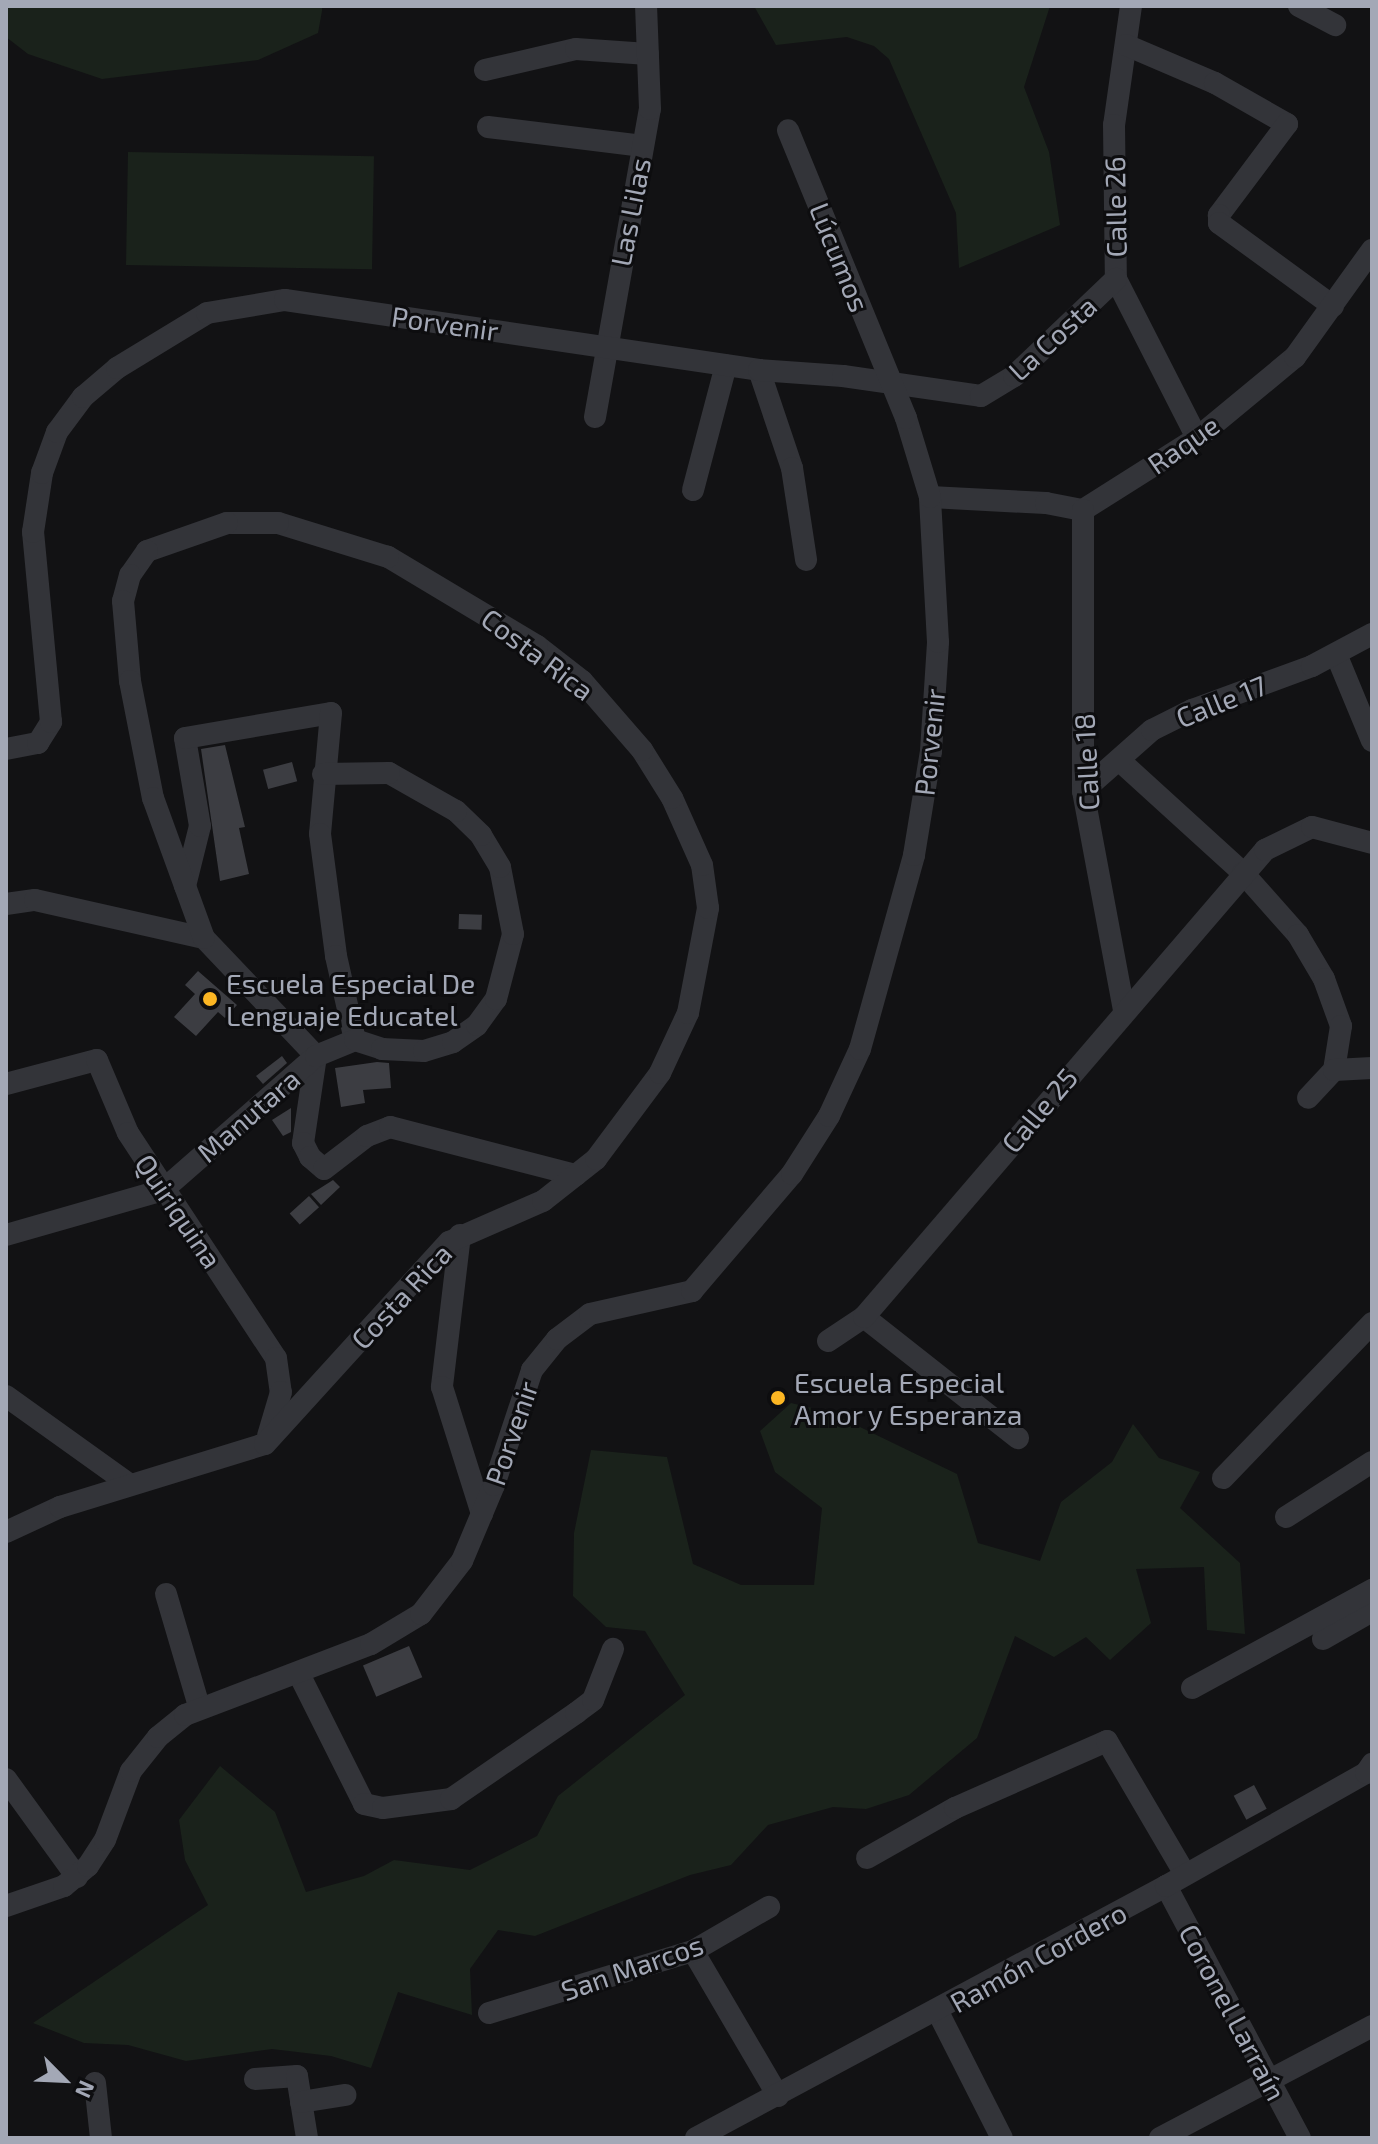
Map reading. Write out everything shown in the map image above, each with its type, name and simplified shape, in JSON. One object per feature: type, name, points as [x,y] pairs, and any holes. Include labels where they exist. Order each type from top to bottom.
[{"type":"street","name":"Las Lilas","points":[[595,417],[604,346],[650,109],[646,6]]},
{"type":"street","name":"Calle 26","points":[[1131,6],[1114,125],[1116,279],[1197,438]]},
{"type":"street","points":[[1299,6],[1335,25]]},
{"type":"street","points":[[1126,45],[1215,83],[1287,124],[1219,215],[1219,223],[1333,306]]},
{"type":"street","points":[[485,70],[576,49],[648,54]]},
{"type":"street","points":[[488,127],[643,146]]},
{"type":"street","name":"Lúcumos","points":[[788,130],[891,385]]},
{"type":"street","name":"Raque","points":[[1083,510],[1197,438],[1295,357],[1372,250]]},
{"type":"street","name":"La Costa","points":[[891,385],[981,396],[1014,376],[1116,279]]},
{"type":"street","name":"Porvenir","points":[[6,749],[38,743],[51,722],[33,532],[42,473],[57,432],[83,397],[168,333],[207,313],[285,300],[759,370],[891,385],[930,497],[938,642],[931,751],[914,855],[860,1049],[829,1116],[792,1174],[692,1291],[590,1314],[557,1339],[532,1370],[482,1514],[462,1561],[421,1614],[371,1644],[299,1674],[199,1706],[144,1753],[121,1790],[105,1840],[77,1877],[49,1893],[6,1906]]},
{"type":"street","points":[[693,490],[726,365]]},
{"type":"street","points":[[759,370],[792,468],[806,560]]},
{"type":"street","points":[[930,497],[1046,503],[1083,510]]},
{"type":"street","name":"Calle 18","points":[[1083,510],[1083,791],[1124,1010]]},
{"type":"street","name":"Costa Rica","points":[[204,938],[153,798],[130,681],[123,601],[130,575],[147,551],[227,523],[278,523],[388,557],[537,646],[582,681],[642,750],[692,837],[708,908],[688,1013],[660,1073],[596,1159],[543,1201],[460,1235],[429,1261],[265,1444]]},
{"type":"street","name":"Calle 17","points":[[1083,791],[1152,730],[1192,710],[1336,654],[1372,634]]},
{"type":"street","points":[[1336,654],[1372,741]]},
{"type":"street","points":[[185,886],[200,826],[185,738],[331,713],[323,774],[320,834],[336,956],[355,1040],[399,1051],[424,1051],[453,1042],[477,1025],[496,999],[513,934],[500,867],[481,835],[456,811],[389,773],[323,774]]},
{"type":"street","points":[[1119,760],[1243,873],[1298,935],[1324,979],[1341,1026],[1334,1070],[1308,1098]]},
{"type":"street","name":"Calle 25","points":[[828,1341],[864,1317],[1124,1010],[1265,850],[1312,827],[1372,843]]},
{"type":"street","points":[[6,904],[35,900],[204,938],[316,1056],[303,1143],[324,1169],[367,1136],[390,1127],[576,1175]]},
{"type":"street","name":"Manutara","points":[[6,1235],[163,1190],[316,1056],[355,1040]]},
{"type":"street","name":"Quiriquina","points":[[6,1084],[97,1060],[128,1133],[276,1358],[281,1392],[265,1444]]},
{"type":"street","points":[[1334,1070],[1372,1068]]},
{"type":"street","points":[[460,1235],[442,1387],[482,1514]]},
{"type":"street","points":[[864,1317],[1018,1438]]},
{"type":"street","points":[[1223,1478],[1372,1323]]},
{"type":"street","points":[[6,1396],[129,1484]]},
{"type":"street","points":[[6,1532],[129,1484],[265,1444]]},
{"type":"street","points":[[1286,1517],[1372,1462]]},
{"type":"street","points":[[1192,1688],[1372,1590]]},
{"type":"street","points":[[166,1594],[199,1706]]},
{"type":"street","points":[[1323,1639],[1372,1611]]},
{"type":"street","points":[[299,1674],[364,1804],[383,1808],[451,1799],[576,1713],[593,1700],[613,1649]]},
{"type":"street","name":"Coronel Larraín","points":[[867,1858],[955,1808],[1107,1741],[1176,1880],[1266,2079],[1300,2138]]},
{"type":"street","name":"Ramón Cordero","points":[[696,2138],[938,2012],[1370,1773]]},
{"type":"street","points":[[6,1779],[77,1877]]},
{"type":"street","name":"San Marcos","points":[[489,2013],[693,1951],[769,1907]]},
{"type":"street","points":[[693,1951],[778,2096]]},
{"type":"street","points":[[938,2012],[1002,2138]]},
{"type":"street","points":[[1160,2138],[1266,2079],[1372,2026]]},
{"type":"street","points":[[255,2079],[297,2076],[307,2138]]},
{"type":"street","points":[[95,2083],[101,2138]]},
{"type":"street","points":[[301,2102],[345,2095]]},
{"type":"shaded area","points":[[6,6],[322,6],[322,11],[318,33],[258,60],[102,79],[28,54],[6,37]]},
{"type":"shaded area","points":[[754,6],[1050,6],[1024,87],[1049,152],[1060,225],[959,268],[956,213],[889,59],[874,46],[847,37],[776,45]]},
{"type":"shaded area","points":[[128,152],[374,156],[372,269],[126,265]]},
{"type":"shaded area","points":[[791,1403],[829,1412],[957,1474],[978,1543],[1040,1561],[1061,1502],[1112,1462],[1133,1424],[1159,1458],[1200,1472],[1180,1508],[1240,1563],[1245,1634],[1207,1630],[1204,1567],[1136,1569],[1151,1623],[1110,1660],[1086,1637],[1054,1657],[1015,1636],[977,1738],[909,1795],[866,1809],[833,1807],[768,1825],[731,1865],[690,1875],[535,1936],[498,1930],[470,1969],[472,2015],[398,1992],[371,2068],[331,2056],[272,2049],[186,2061],[128,2045],[84,2043],[33,2023],[208,1905],[185,1860],[179,1820],[220,1766],[275,1812],[306,1892],[364,1876],[394,1860],[470,1870],[537,1836],[558,1796],[685,1695],[645,1631],[606,1627],[573,1596],[574,1533],[591,1450],[667,1457],[693,1564],[741,1585],[814,1585],[822,1508],[775,1472],[760,1431]]},
{"type":"building","points":[[225,745],[245,827],[239,828],[249,874],[220,881],[201,749]]},
{"type":"building","points":[[292,762],[297,781],[268,789],[263,770]]},
{"type":"building","points":[[459,914],[482,915],[481,930],[458,929]]},
{"type":"building","name":"Escuela Especial De Lenguaje Educatel","points":[[198,971],[237,1005],[225,1018],[218,1012],[196,1036],[174,1017],[195,994],[185,985]]},
{"type":"building","points":[[282,1056],[287,1063],[263,1084],[256,1076]]},
{"type":"building","points":[[389,1063],[391,1088],[363,1090],[365,1103],[341,1107],[335,1068]]},
{"type":"building","points":[[291,1108],[291,1132],[283,1136],[272,1120]]},
{"type":"building","points":[[333,1180],[340,1187],[321,1205],[311,1194]]},
{"type":"building","points":[[309,1196],[319,1207],[300,1225],[290,1213]]},
{"type":"building","points":[[409,1646],[422,1677],[376,1697],[363,1666]]},
{"type":"building","points":[[1254,1785],[1267,1809],[1246,1820],[1234,1796]]},
{"type":"place","name":"Escuela Especial De Lenguaje Educatel","points":[[210,999]]},
{"type":"place","name":"Escuela Especial Amor y Esperanza","points":[[778,1398]]}]
